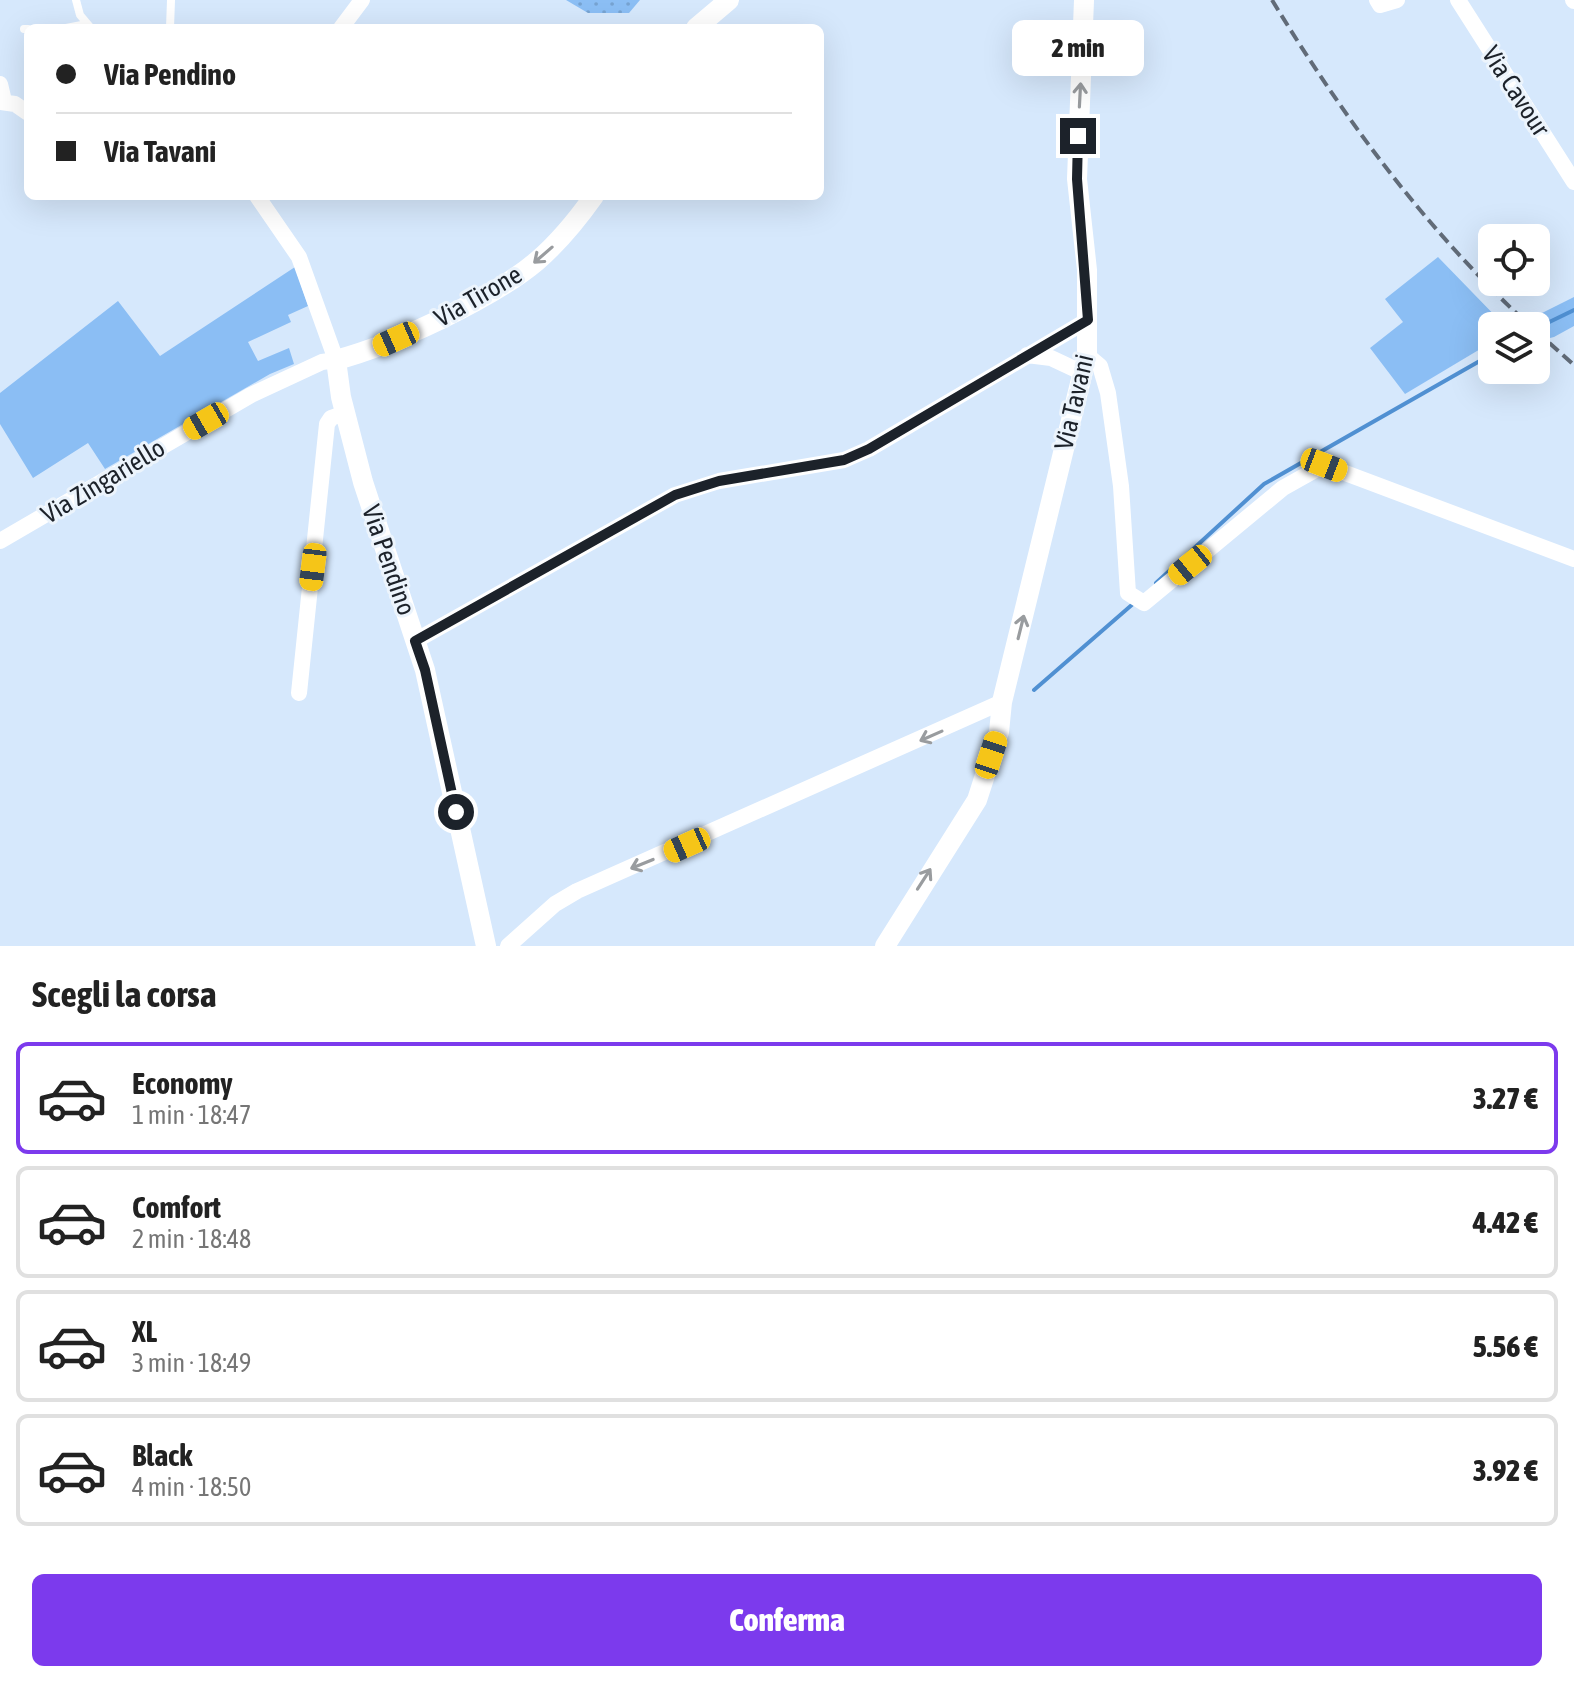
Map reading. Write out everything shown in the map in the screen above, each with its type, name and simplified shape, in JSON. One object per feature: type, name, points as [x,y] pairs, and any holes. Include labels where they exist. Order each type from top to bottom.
[{"type":"street","points":[[344,24],[362,0]]},
{"type":"street","points":[[701,24],[729,0]]},
{"type":"street","name":"Via Tavani","points":[[885,946],[977,800],[999,732],[1002,702],[1085,364],[1088,320],[1077,179],[1084,0]]},
{"type":"street","points":[[1378,2],[1397,0]]},
{"type":"street","name":"Via Cavour","points":[[1458,0],[1574,182]]},
{"type":"street","points":[[0,84],[2,102],[24,111]]},
{"type":"street","points":[[260,200],[299,257],[336,360]]},
{"type":"street","name":"Via Tirone","points":[[336,360],[368,351],[423,327],[501,285],[559,241],[591,200]]},
{"type":"street","points":[[415,641],[675,495],[719,481],[844,460],[869,449],[1088,320]]},
{"type":"street","points":[[1027,355],[1100,366],[1108,393],[1121,486],[1128,593],[1144,603],[1283,488],[1324,465],[1574,559]]},
{"type":"street","name":"Via Pendino","points":[[336,360],[345,413],[376,526],[425,670],[486,946]]},
{"type":"street","name":"Via Zingariello","points":[[0,541],[251,395],[322,362],[336,360]]},
{"type":"street","points":[[299,693],[326,429],[331,418],[345,413]]},
{"type":"street","points":[[508,946],[555,904],[577,891],[1002,702]]},
{"type":"lane","points":[[76,0],[88,24]]},
{"type":"lane","points":[[170,24],[171,0]]},
{"type":"shaded area","points":[[566,0],[640,0],[629,13],[588,13]]},
{"type":"shaded area","points":[[1438,257],[1491,312],[1478,312],[1478,350],[1405,394],[1370,348],[1403,322],[1385,299]]},
{"type":"shaded area","points":[[295,267],[308,306],[288,315],[291,322],[248,342],[258,361],[289,348],[294,364],[270,374],[105,469],[88,443],[33,478],[0,424],[0,393],[118,301],[160,356]]},
{"type":"shaded area","points":[[1574,297],[1574,326],[1554,337],[1550,338],[1550,312],[1544,312]]},
{"type":"waterway","points":[[1550,322],[1574,310]]},
{"type":"waterway","points":[[1156,583],[1264,484],[1478,362]]},
{"type":"waterway","points":[[1034,690],[1134,603]]},
{"type":"railway","points":[[1272,0],[1329,88],[1390,172],[1456,252],[1515,312]]},
{"type":"railway","points":[[1550,344],[1574,365]]},
{"type":"route","points":[[456,812],[425,670],[415,641],[675,495],[719,481],[844,460],[869,449],[1088,320],[1087,270],[1079,216],[1078,136]]}]
